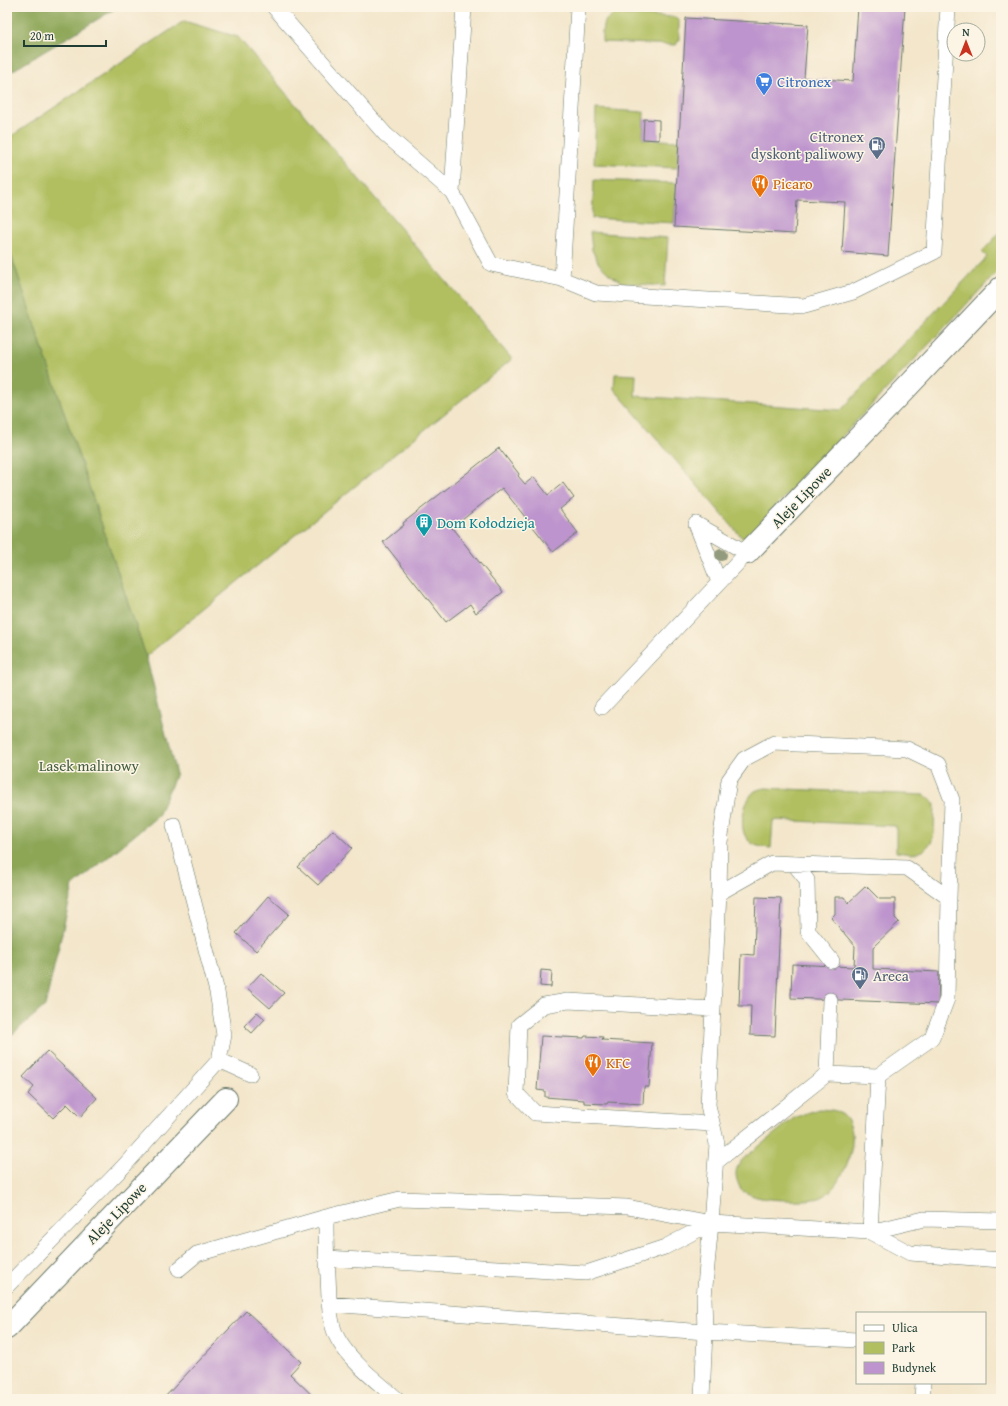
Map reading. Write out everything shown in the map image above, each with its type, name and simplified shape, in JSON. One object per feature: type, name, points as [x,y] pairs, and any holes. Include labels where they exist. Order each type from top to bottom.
[{"type":"street","name":"Aleje Lipowe","points":[[747,553],[1001,288]]},
{"type":"street","name":"Aleje Lipowe","points":[[7,1328],[226,1099]]},
{"type":"lane","points":[[274,7],[385,134],[452,192],[491,264],[562,279],[596,293],[804,306],[853,292],[934,252],[948,7]]},
{"type":"lane","points":[[452,192],[464,7]]},
{"type":"lane","points":[[562,279],[578,7]]},
{"type":"lane","points":[[719,582],[696,524],[747,553]]},
{"type":"lane","name":"Aleje Lipowe","points":[[602,707],[747,553]]},
{"type":"lane","points":[[702,1399],[705,1332],[704,1297],[717,1144],[708,1105],[720,842],[729,780],[744,760],[774,743],[907,750],[938,764],[952,800],[946,999],[932,1038],[878,1076],[827,1074],[716,1162]]},
{"type":"lane","points":[[7,1286],[124,1166],[219,1060],[224,1035],[217,992],[174,825]]},
{"type":"lane","points":[[718,893],[772,863],[907,868],[949,898]]},
{"type":"lane","points":[[794,864],[807,880],[808,931],[832,961]]},
{"type":"lane","points":[[827,1074],[830,1000]]},
{"type":"lane","points":[[712,1124],[535,1112],[516,1093],[519,1025],[544,1006],[568,1001],[713,1009]]},
{"type":"lane","points":[[219,1060],[250,1074]]},
{"type":"lane","points":[[870,1232],[878,1076]]},
{"type":"lane","points":[[179,1269],[198,1254],[326,1217],[400,1199],[627,1207],[711,1223],[870,1232],[924,1219],[1001,1221]]},
{"type":"lane","points":[[326,1217],[326,1258],[329,1304],[332,1321],[338,1340],[350,1356],[397,1399]]},
{"type":"lane","points":[[326,1258],[586,1273],[665,1247],[711,1223]]},
{"type":"lane","points":[[870,1232],[910,1253],[1001,1260]]},
{"type":"lane","points":[[329,1304],[705,1332],[856,1340]]},
{"type":"lane","points":[[922,1399],[923,1384]]},
{"type":"green space","points":[[7,7],[118,7],[7,74]]},
{"type":"green space","points":[[614,14],[675,17],[679,20],[679,40],[676,45],[602,42],[604,23]]},
{"type":"green space","points":[[184,21],[238,37],[512,359],[146,656],[7,243],[7,139]]},
{"type":"green space","points":[[596,109],[644,112],[643,139],[679,141],[678,168],[594,164]]},
{"type":"green space","points":[[594,180],[677,183],[674,223],[592,218]]},
{"type":"green space","points":[[1001,231],[1001,268],[744,540],[614,389],[615,374],[636,375],[635,396],[841,410],[987,257],[982,252]]},
{"type":"green space","points":[[590,232],[668,238],[665,286],[623,283],[609,274],[599,264],[592,250]]},
{"type":"green space","name":"Lasek malinowy","points":[[7,243],[146,656],[176,774],[158,816],[73,886],[45,1006],[7,1039]]},
{"type":"green space","points":[[765,788],[924,795],[931,799],[935,805],[934,834],[931,843],[923,851],[912,854],[896,852],[896,826],[773,820],[771,848],[759,846],[748,840],[743,829],[742,822],[745,807],[751,795],[756,790]]},
{"type":"green space","points":[[819,1109],[833,1110],[840,1113],[848,1121],[852,1131],[852,1144],[849,1157],[838,1181],[830,1191],[817,1199],[792,1200],[758,1197],[741,1190],[736,1177],[736,1170],[743,1159],[794,1118]]},
{"type":"building","points":[[858,7],[905,7],[888,256],[842,252],[845,202],[797,200],[795,234],[674,227],[686,18],[808,25],[804,78],[853,81]]},
{"type":"building","points":[[644,119],[659,120],[659,140],[643,139]]},
{"type":"building","name":"Dom Kołodzieja","points":[[499,448],[525,484],[534,477],[548,495],[563,483],[574,498],[560,509],[578,533],[553,552],[502,488],[452,528],[503,592],[476,613],[470,604],[446,622],[383,542],[404,525],[403,523]]},
{"type":"building","points":[[333,830],[352,848],[318,885],[298,867]]},
{"type":"building","points":[[866,886],[879,899],[895,899],[895,918],[899,922],[873,947],[873,969],[939,972],[938,1004],[791,998],[792,964],[854,967],[855,946],[831,918],[835,914],[835,897],[844,897],[848,903]]},
{"type":"building","points":[[268,896],[289,914],[256,951],[236,933]]},
{"type":"building","points":[[756,897],[781,898],[775,1036],[750,1035],[751,1006],[739,1006],[741,954],[754,955]]},
{"type":"building","points":[[541,970],[552,971],[551,987],[540,986]]},
{"type":"building","points":[[261,973],[284,993],[270,1008],[247,988]]},
{"type":"building","points":[[257,1012],[265,1019],[252,1033],[244,1026]]},
{"type":"building","points":[[541,1036],[584,1038],[585,1036],[603,1037],[602,1040],[652,1043],[649,1087],[644,1087],[643,1104],[608,1102],[607,1104],[584,1103],[584,1100],[545,1097],[545,1091],[537,1090]]},
{"type":"building","points":[[47,1051],[97,1098],[80,1117],[67,1104],[53,1118],[28,1094],[34,1087],[23,1077]]},
{"type":"building","points":[[246,1311],[301,1362],[290,1374],[316,1399],[163,1399]]},
{"type":"place","name":"Citronex","points":[[764,96]]},
{"type":"place","name":"Citronex dyskont paliwowy","points":[[877,160]]},
{"type":"place","name":"Picaro","points":[[760,198]]},
{"type":"place","name":"Dom Kołodzieja","points":[[424,537]]},
{"type":"place","name":"Areca","points":[[860,990]]},
{"type":"place","name":"KFC","points":[[593,1077]]}]
